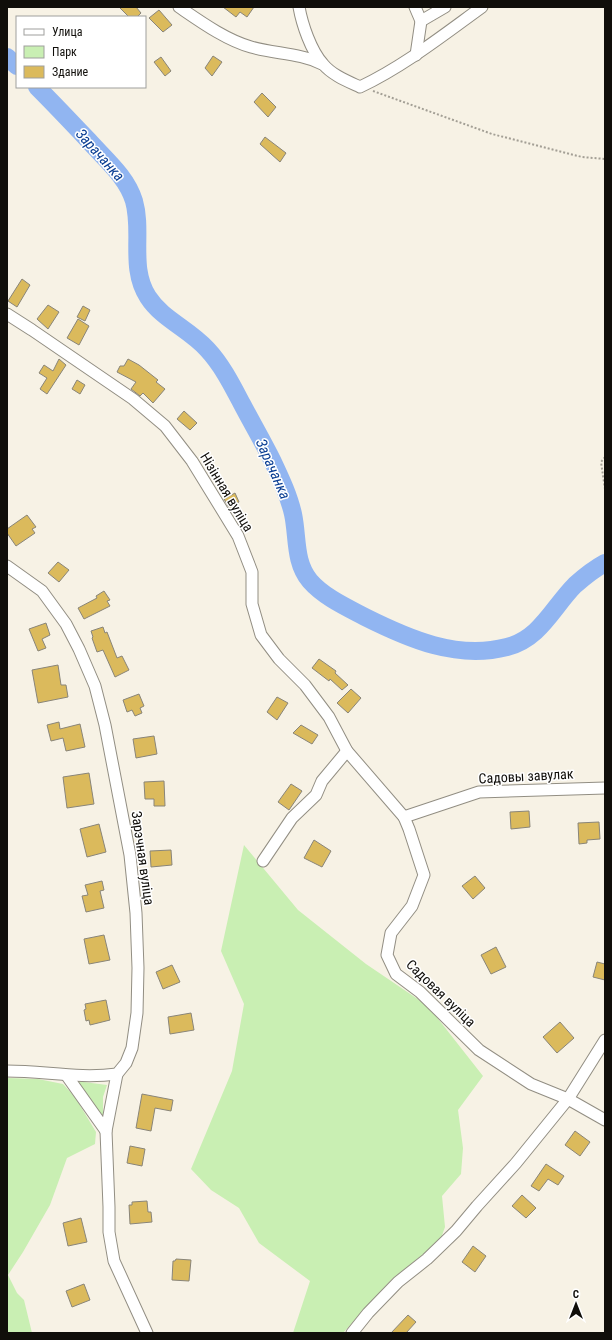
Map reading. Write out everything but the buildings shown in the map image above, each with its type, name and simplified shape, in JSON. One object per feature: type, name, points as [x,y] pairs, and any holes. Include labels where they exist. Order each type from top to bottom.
[{"type":"street","points":[[179,7],[213,30],[250,47],[310,58],[323,64],[344,80],[360,87],[382,76],[416,55],[482,7]]},
{"type":"street","points":[[299,7],[300,15],[311,45],[323,64]]},
{"type":"street","points":[[415,7],[421,21],[416,55]]},
{"type":"street","points":[[421,21],[445,7]]},
{"type":"street","name":"Нізінная вуліца","points":[[7,314],[133,400],[165,426],[192,461],[238,536],[252,572],[252,604],[261,635],[279,659],[305,685],[329,717],[347,751],[404,817]]},
{"type":"street","name":"Зарэчная вуліца","points":[[7,566],[42,591],[66,624],[95,686],[105,725],[130,855],[136,921],[138,968],[137,1013],[132,1048],[126,1063],[117,1074]]},
{"type":"street","points":[[263,861],[292,818],[316,795],[322,781],[347,751]]},
{"type":"street","name":"Садовы завулак","points":[[404,817],[479,792],[605,788]]},
{"type":"street","name":"Садовая вуліца","points":[[404,817],[424,875],[412,906],[392,933],[387,955],[396,974],[420,992],[479,1050],[531,1084],[568,1099],[605,1120]]},
{"type":"street","points":[[352,1333],[368,1313],[398,1282],[427,1259],[456,1231],[516,1163],[568,1099],[605,1040]]},
{"type":"street","points":[[7,1071],[24,1071],[67,1076],[99,1076],[117,1074],[106,1131],[109,1232],[114,1261],[147,1333]]},
{"type":"street","points":[[67,1076],[106,1131]]},
{"type":"path","points":[[360,87],[492,134],[582,157],[605,159]]},
{"type":"path","points":[[605,457],[601,462],[605,489]]},
{"type":"green space","points":[[244,845],[298,910],[366,964],[428,1006],[483,1076],[458,1110],[463,1148],[461,1174],[442,1196],[445,1227],[440,1241],[392,1279],[343,1333],[293,1333],[310,1281],[259,1243],[239,1208],[211,1190],[191,1169],[232,1071],[244,1004],[221,951]]},
{"type":"green space","points":[[7,1078],[38,1079],[63,1084],[75,1097],[96,1132],[95,1144],[67,1158],[50,1205],[8,1275],[17,1293],[24,1300],[32,1333],[7,1333]]},
{"type":"green space","points":[[76,1081],[107,1085],[103,1097],[103,1120]]},
{"type":"waterway","name":"Зарачанка","points":[[7,57],[16,65]]},
{"type":"waterway","name":"Зарачанка","points":[[38,88],[121,176],[131,192],[136,213],[138,262],[142,286],[154,305],[168,318],[200,342],[212,355],[226,375],[276,468],[293,514],[297,549],[301,566],[305,574],[316,587],[336,601],[365,617],[416,640],[452,649],[470,651],[488,650],[507,647],[528,637],[537,630],[575,585],[589,573],[605,563]]}]
